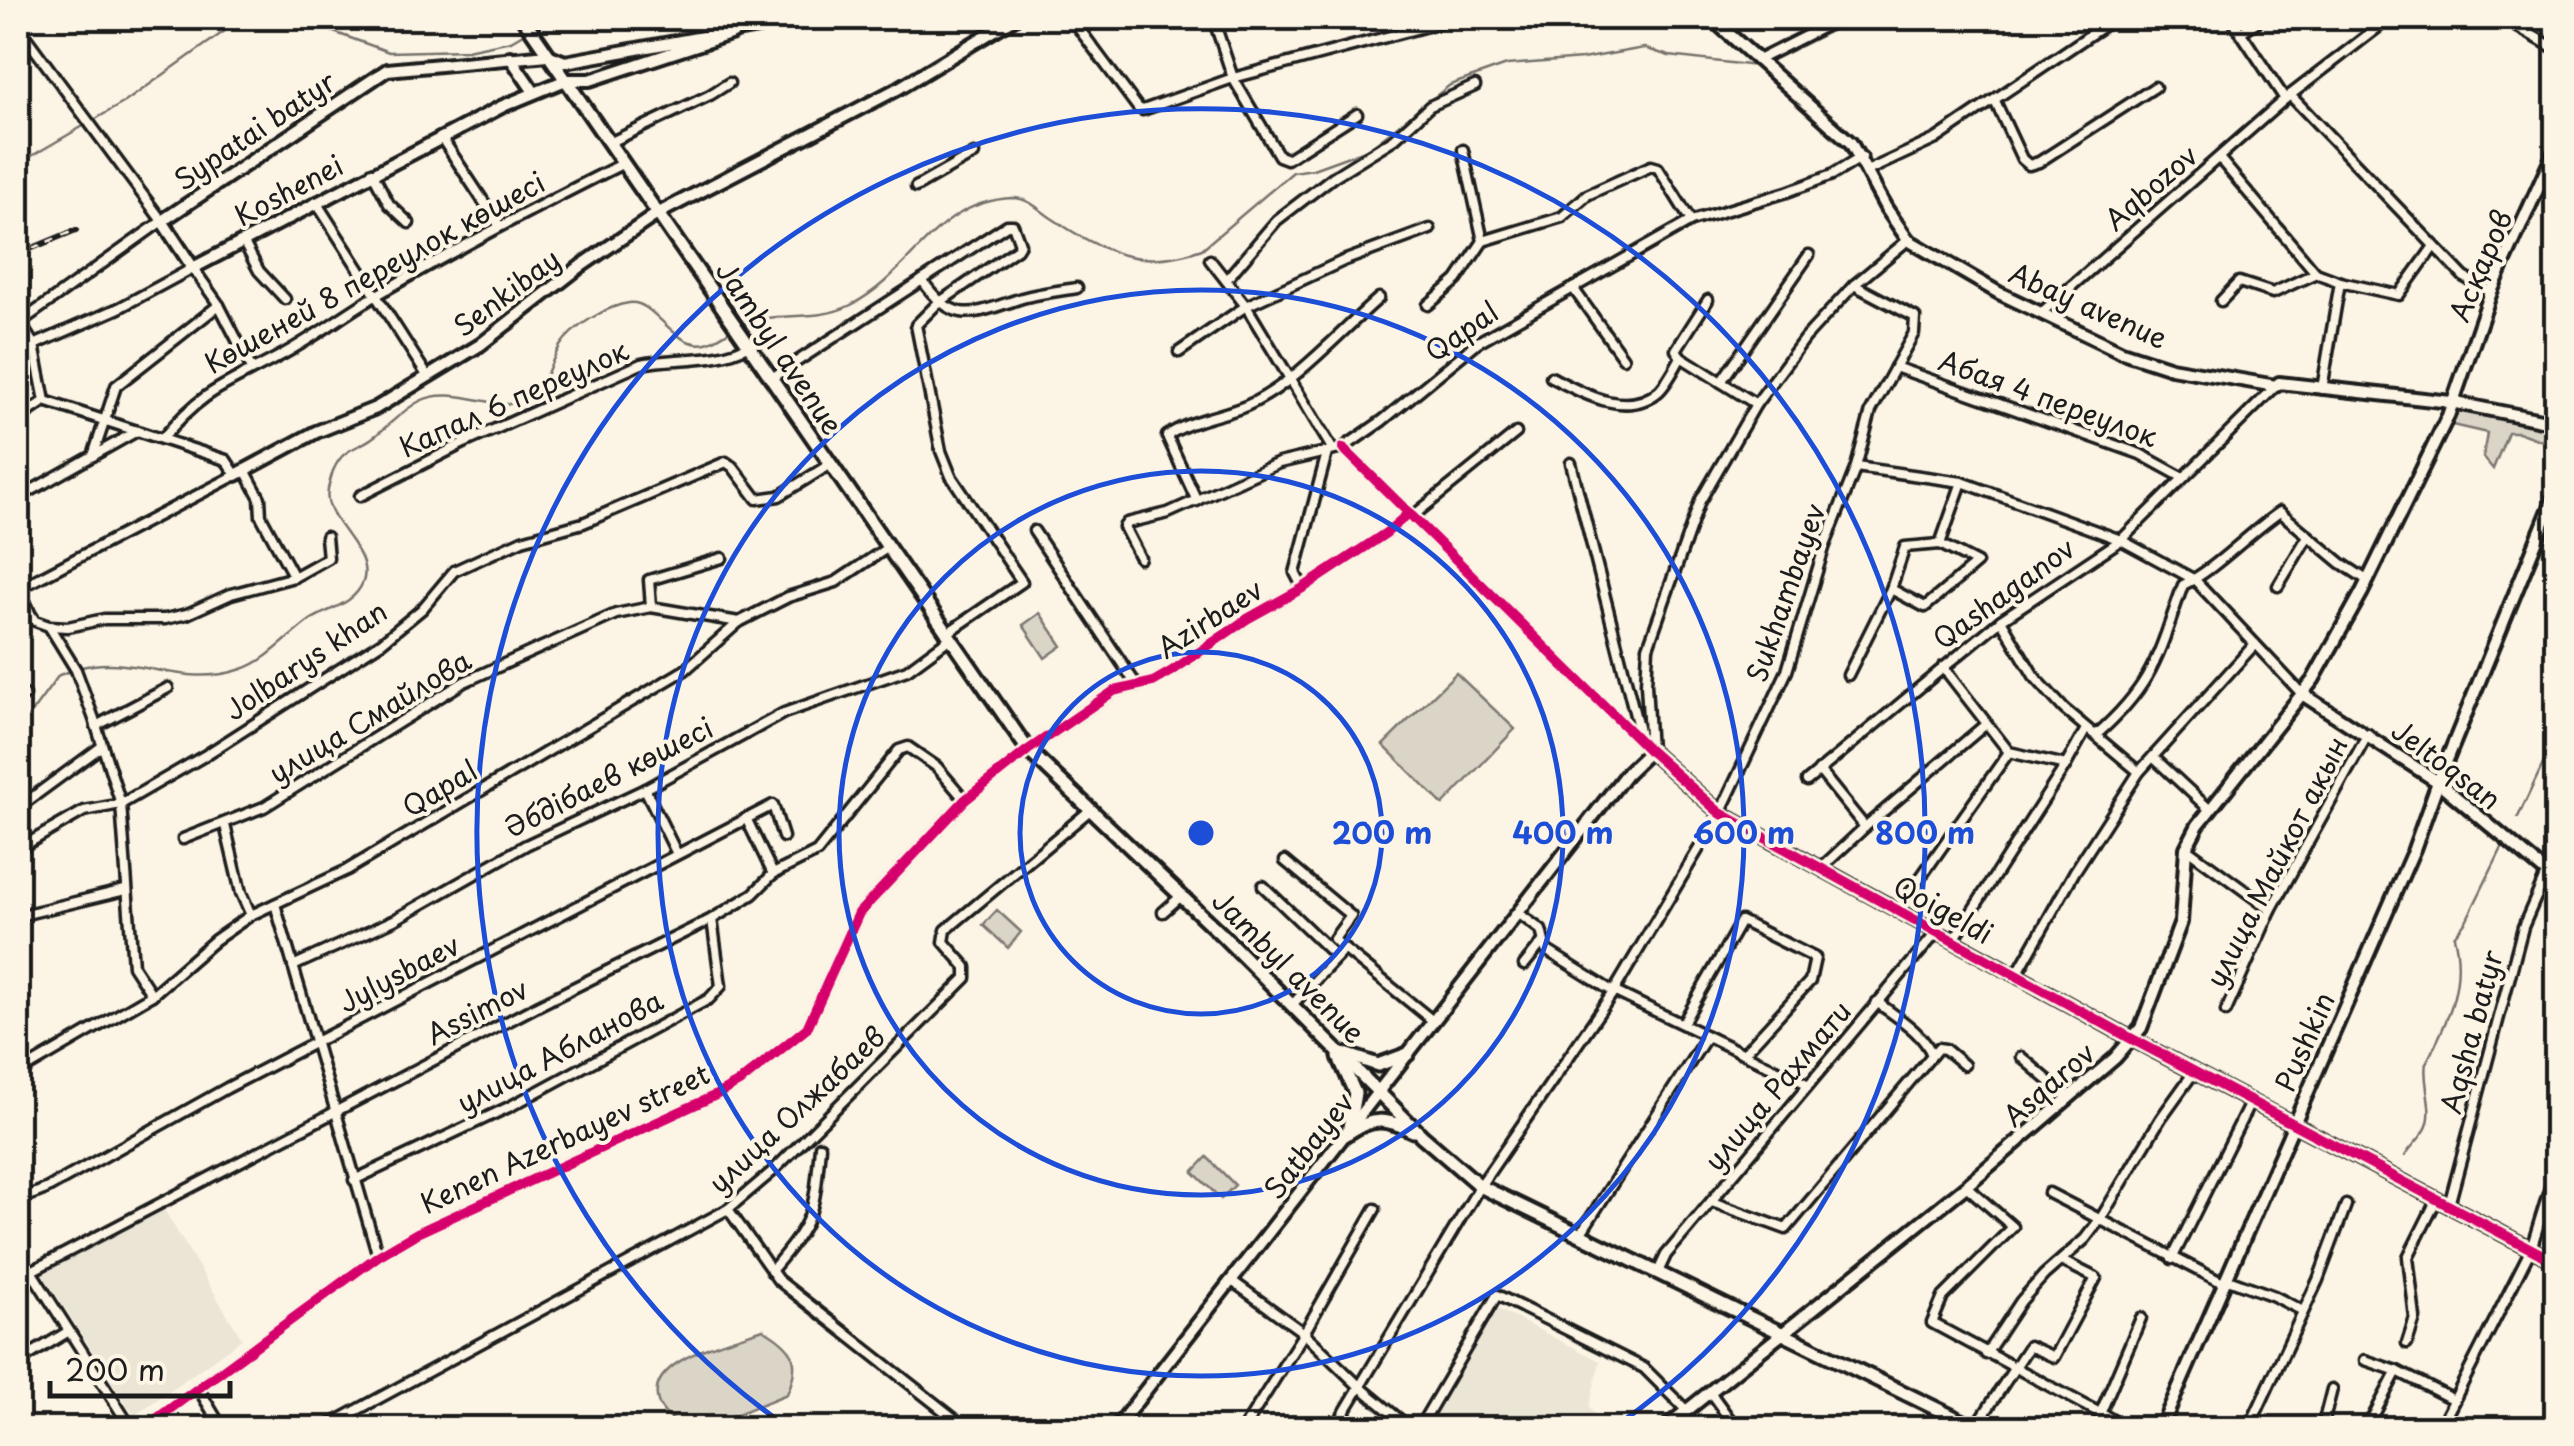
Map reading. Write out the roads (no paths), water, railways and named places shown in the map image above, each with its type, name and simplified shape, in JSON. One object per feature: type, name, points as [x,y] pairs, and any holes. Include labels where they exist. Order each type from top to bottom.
[{"type":"main road","name":"Jambyl avenue","points":[[525,21],[1028,750],[1422,1136],[1480,1186],[1976,1428]]},
{"type":"main road","points":[[1336,1050],[1378,1064],[1408,1054]]},
{"type":"main road","points":[[1336,1050],[1355,1093],[1348,1133]]},
{"type":"main road","points":[[1348,1133],[1376,1118],[1390,1120],[1422,1136]]},
{"type":"street","points":[[733,33],[807,18]]},
{"type":"street","name":"Senkibay","points":[[21,587],[316,432],[376,408],[480,345],[581,266],[657,214],[899,88],[1015,18]]},
{"type":"street","points":[[1071,18],[1143,110],[1233,78],[1457,18]]},
{"type":"street","points":[[1212,18],[1233,78],[1282,158],[1307,148],[1357,114]]},
{"type":"street","name":"Abay avenue","points":[[1712,18],[1851,143],[1908,240],[2040,313],[2122,352],[2171,368],[2276,386],[2279,383],[2451,402],[2556,423]]},
{"type":"street","points":[[1811,18],[1817,30]]},
{"type":"street","points":[[1758,60],[1841,18]]},
{"type":"street","points":[[1868,170],[1936,139],[2115,18]]},
{"type":"street","points":[[2231,18],[2288,97],[2464,277],[2491,292]]},
{"type":"street","points":[[2241,32],[2263,18]]},
{"type":"street","name":"Aqbozov","points":[[2040,313],[2288,97],[2390,18]]},
{"type":"street","points":[[2502,18],[2556,49]]},
{"type":"street","points":[[22,32],[162,220],[219,305],[252,369]]},
{"type":"street","name":"Sypatai batyr","points":[[18,323],[162,220],[387,70],[548,55],[565,62],[733,33]]},
{"type":"street","name":"Koshenei","points":[[34,345],[119,308],[372,172],[534,92],[566,80],[586,81],[733,33]]},
{"type":"street","points":[[510,57],[534,92]]},
{"type":"street","points":[[566,80],[582,59]]},
{"type":"street","points":[[610,143],[729,83]]},
{"type":"street","points":[[1226,280],[1278,220],[1333,177],[1394,139],[1430,106],[1475,86]]},
{"type":"street","points":[[1996,101],[2022,159],[2029,165],[2156,87]]},
{"type":"street","points":[[441,137],[499,226]]},
{"type":"street","name":"Асқаров","points":[[2451,402],[2491,292],[2556,148]]},
{"type":"street","points":[[1463,150],[1483,242]]},
{"type":"street","points":[[916,187],[974,154]]},
{"type":"street","name":"Qapal","points":[[1140,558],[1124,524],[1196,502],[1264,469],[1334,451],[1382,421],[1478,342],[1692,220],[1787,192],[1832,175],[1862,157]]},
{"type":"street","points":[[2220,158],[2316,273],[2398,295],[2434,246]]},
{"type":"street","name":"Көшеней 8 переулок көшесі","points":[[162,439],[187,408],[213,388],[278,357],[499,226],[624,163]]},
{"type":"street","points":[[1428,305],[1457,280],[1483,242],[1562,217],[1587,196],[1650,166],[1658,168],[1692,220]]},
{"type":"street","points":[[372,172],[388,204],[409,223]]},
{"type":"street","points":[[316,202],[428,376]]},
{"type":"street","points":[[770,379],[1007,225],[1013,225],[1019,234],[1017,249],[937,304]]},
{"type":"street","points":[[1179,352],[1246,306],[1343,261],[1430,229]]},
{"type":"street","points":[[1650,751],[1648,647],[1700,501],[1756,404],[1805,338],[1854,285],[1908,240]]},
{"type":"street","points":[[244,241],[258,271],[284,300]]},
{"type":"street","points":[[1721,382],[1809,255]]},
{"type":"street","name":"Qoigeldi","points":[[1210,260],[1246,306],[1334,451],[1411,515],[1650,751],[1720,813],[2132,1039],[2556,1262]]},
{"type":"street","points":[[2221,301],[2239,282],[2273,293],[2316,273]]},
{"type":"street","points":[[922,280],[937,304],[972,316],[1024,298],[1076,288]]},
{"type":"street","points":[[2322,389],[2340,282]]},
{"type":"street","name":"Sukhambayev","points":[[1335,1428],[1480,1186],[1614,991],[1720,813],[1787,671],[1871,411],[1914,332],[1914,316],[1854,285]]},
{"type":"street","points":[[1573,288],[1623,358]]},
{"type":"street","points":[[1196,502],[1166,436],[1203,417],[1247,406],[1289,379],[1378,298]]},
{"type":"street","points":[[1708,300],[1676,350],[1756,404]]},
{"type":"street","name":"Әбдібаев көшесі","points":[[293,966],[394,920],[526,845],[645,788],[784,713],[907,670],[1022,582],[962,496],[941,451],[916,325],[937,304]]},
{"type":"street","points":[[93,456],[116,386],[219,305]]},
{"type":"street","points":[[18,323],[34,345],[44,401]]},
{"type":"street","name":"Капал 6 переулок","points":[[360,496],[464,443],[641,364],[672,358],[702,359],[748,346]]},
{"type":"street","points":[[1552,377],[1593,399],[1646,400],[1662,388],[1682,357]]},
{"type":"street","name":"Абая 4 переулок","points":[[1896,367],[2140,454],[2182,477]]},
{"type":"street","name":"Qashaganov","points":[[1807,781],[2001,620],[2121,540],[2276,386]]},
{"type":"street","points":[[44,401],[226,460],[260,498],[261,516],[294,577]]},
{"type":"street","points":[[18,419],[44,401]]},
{"type":"street","name":"Asqarov","points":[[1665,1428],[1966,1186],[2132,1039],[2140,1028],[2181,922],[2186,848],[2210,810],[2302,694],[2367,580],[2448,416],[2451,402]]},
{"type":"street","points":[[18,498],[137,431]]},
{"type":"street","name":"Azirbaev","points":[[1028,750],[1114,692],[1153,682],[1247,619],[1303,588],[1411,515],[1516,432]]},
{"type":"street","points":[[1303,588],[1295,572],[1334,451]]},
{"type":"street","name":"Jolbarys khan","points":[[18,848],[84,811],[120,804],[204,756],[382,642],[422,608],[454,571],[522,540],[583,522],[726,462],[756,499],[779,496],[829,464]]},
{"type":"street","points":[[1570,463],[1641,740]]},
{"type":"street","points":[[1856,467],[1962,482],[2121,540],[2195,580],[2302,694]]},
{"type":"street","points":[[1940,544],[1962,482]]},
{"type":"street","name":"Pushkin","points":[[2161,1428],[2414,849],[2556,493]]},
{"type":"street","points":[[2096,736],[2127,708],[2147,680],[2183,585],[2195,580],[2280,512],[2367,580]]},
{"type":"street","points":[[1034,531],[1137,686]]},
{"type":"street","points":[[2278,586],[2308,536]]},
{"type":"street","points":[[18,574],[30,613],[36,622],[49,626],[68,627],[104,619],[165,619],[187,614],[232,594],[294,577],[328,558],[326,538]]},
{"type":"street","points":[[1848,675],[1891,588],[1905,547],[1940,544],[1977,563],[1926,607],[1891,588]]},
{"type":"street","name":"Qapal","points":[[18,1074],[152,995],[215,940],[251,915],[346,870],[685,670],[738,622],[788,597],[836,582],[887,548]]},
{"type":"street","points":[[651,607],[649,580],[722,558]]},
{"type":"street","name":"улица Смайлова","points":[[184,839],[264,808],[464,682],[616,614],[651,607],[738,622]]},
{"type":"street","points":[[2001,620],[2034,676],[2086,729],[2139,772]]},
{"type":"street","points":[[49,626],[76,670],[120,804],[134,966],[152,995]]},
{"type":"street","points":[[2016,976],[2075,871],[2139,772],[2254,644]]},
{"type":"street","points":[[1943,667],[2009,752],[2066,765]]},
{"type":"street","points":[[96,726],[168,688]]},
{"type":"street","name":"Jeltoqsan","points":[[2302,694],[2438,782],[2556,881]]},
{"type":"street","points":[[1820,869],[1986,724]]},
{"type":"street","points":[[1953,941],[2086,729]]},
{"type":"street","name":"улица Майкот акын","points":[[2226,1011],[2271,910],[2368,734]]},
{"type":"street","points":[[18,808],[101,747]]},
{"type":"street","name":"Assimov","points":[[18,1278],[712,919],[753,894],[773,874],[816,852],[899,750],[908,747],[919,751],[965,800]]},
{"type":"street","name":"Kenen Azerbayev street","points":[[144,1428],[378,1256],[418,1233],[741,1081],[807,1028],[859,913],[965,800],[1028,750]]},
{"type":"street","name":"Satbayev","points":[[1118,1428],[1626,774],[1650,751]]},
{"type":"street","points":[[1897,910],[2009,752]]},
{"type":"street","points":[[2153,757],[2210,810]]},
{"type":"street","points":[[1819,770],[1865,827]]},
{"type":"street","points":[[645,788],[677,854]]},
{"type":"street","points":[[773,874],[746,818],[774,805],[783,836]]},
{"type":"street","name":"улица Олжабаев","points":[[324,1428],[728,1209],[773,1171],[966,978],[966,966],[944,942],[946,930],[1089,811]]},
{"type":"street","name":"Jylysbaev","points":[[18,1200],[746,818]]},
{"type":"street","points":[[224,826],[241,893],[251,915]]},
{"type":"street","points":[[2186,848],[2271,910]]},
{"type":"street","points":[[1285,861],[1351,916],[1334,939],[1340,952]]},
{"type":"street","name":"Aqsha batyr","points":[[2450,1205],[2523,927],[2547,872]]},
{"type":"street","points":[[1263,886],[1340,952],[1433,1021]]},
{"type":"street","points":[[18,916],[126,890]]},
{"type":"street","points":[[1163,912],[1180,897]]},
{"type":"street","points":[[275,904],[378,1256]]},
{"type":"street","points":[[1518,913],[1540,930],[1546,950],[1614,991],[1807,1084]]},
{"type":"street","name":"улица Абланова","points":[[354,1180],[511,1106],[708,999],[720,986],[712,919]]},
{"type":"street","points":[[1683,1023],[1741,921],[1815,958],[1810,981],[1744,1053]]},
{"type":"street","name":"улица Рахмати","points":[[1658,1272],[1666,1256],[1807,1084],[1937,932]]},
{"type":"street","points":[[1524,965],[1542,943]]},
{"type":"street","points":[[1291,1006],[1340,952]]},
{"type":"street","points":[[1877,1002],[1915,1031],[1932,1055]]},
{"type":"street","points":[[1580,1233],[1707,1036]]},
{"type":"street","points":[[1712,1202],[1788,1228],[1932,1055],[1940,1048],[1964,1064]]},
{"type":"street","points":[[2021,1057],[2069,1098]]},
{"type":"street","points":[[1986,1354],[2044,1274],[2085,1239],[2160,1118],[2194,1072]]},
{"type":"street","points":[[2172,1259],[2251,1101]]},
{"type":"street","points":[[771,1271],[805,1230],[814,1207],[820,1146]]},
{"type":"street","points":[[2440,1428],[2531,1249],[2556,1174]]},
{"type":"street","points":[[1966,1186],[2013,1227],[1943,1297],[1932,1322],[2128,1428]]},
{"type":"street","points":[[2049,1194],[2172,1259],[2274,1296],[2303,1311]]},
{"type":"street","points":[[2407,1344],[2416,1318],[2408,1257],[2437,1199]]},
{"type":"street","points":[[2262,1428],[2250,1426],[2346,1205]]},
{"type":"street","points":[[728,1209],[778,1280],[966,1428]]},
{"type":"street","points":[[1244,1428],[1375,1209]]},
{"type":"street","points":[[1976,1428],[2029,1346],[2054,1357],[2096,1278],[2062,1261]]},
{"type":"street","points":[[31,1271],[131,1428]]},
{"type":"street","points":[[1232,1281],[1304,1333],[1410,1428]]},
{"type":"street","points":[[1419,1428],[1498,1295],[1644,1368],[1686,1411]]},
{"type":"street","points":[[2100,1414],[2141,1318]]},
{"type":"street","points":[[18,1362],[69,1331]]},
{"type":"street","points":[[2365,1360],[2397,1371],[2454,1400]]},
{"type":"street","points":[[2368,1428],[2397,1371]]},
{"type":"street","points":[[198,1388],[222,1428]]},
{"type":"street","points":[[2322,1428],[2332,1389]]},
{"type":"street","points":[[1710,1392],[1736,1428]]},
{"type":"waterway","points":[[92,121],[243,18]]},
{"type":"waterway","points":[[295,18],[389,52],[467,50],[511,41],[528,31]]},
{"type":"waterway","points":[[534,26],[545,18]]},
{"type":"waterway","points":[[1769,62],[1857,18]]},
{"type":"waterway","points":[[740,326],[766,318],[822,314],[851,305],[892,275],[944,225],[963,211],[986,202],[1024,200],[1089,241],[1124,255],[1161,258],[1202,249],[1293,172],[1368,149],[1450,85],[1507,65],[1582,59],[1644,48],[1669,56],[1757,66]]},
{"type":"waterway","points":[[18,164],[85,125]]},
{"type":"waterway","points":[[78,668],[119,664],[199,675],[242,669],[269,654],[309,621],[347,601],[359,590],[365,572],[358,551],[331,511],[328,490],[333,471],[344,455],[420,401],[447,396],[502,404],[524,401],[541,384],[566,339],[591,319],[620,305],[638,304],[694,343],[709,342],[733,329]]},
{"type":"waterway","points":[[18,731],[59,675],[71,671]]},
{"type":"waterway","points":[[2518,817],[2544,762],[2556,746]]},
{"type":"waterway","points":[[2405,1156],[2428,1123],[2426,1063],[2453,1001],[2458,969],[2454,936],[2466,921],[2502,848]]},
{"type":"railway","points":[[18,254],[76,230]]}]
